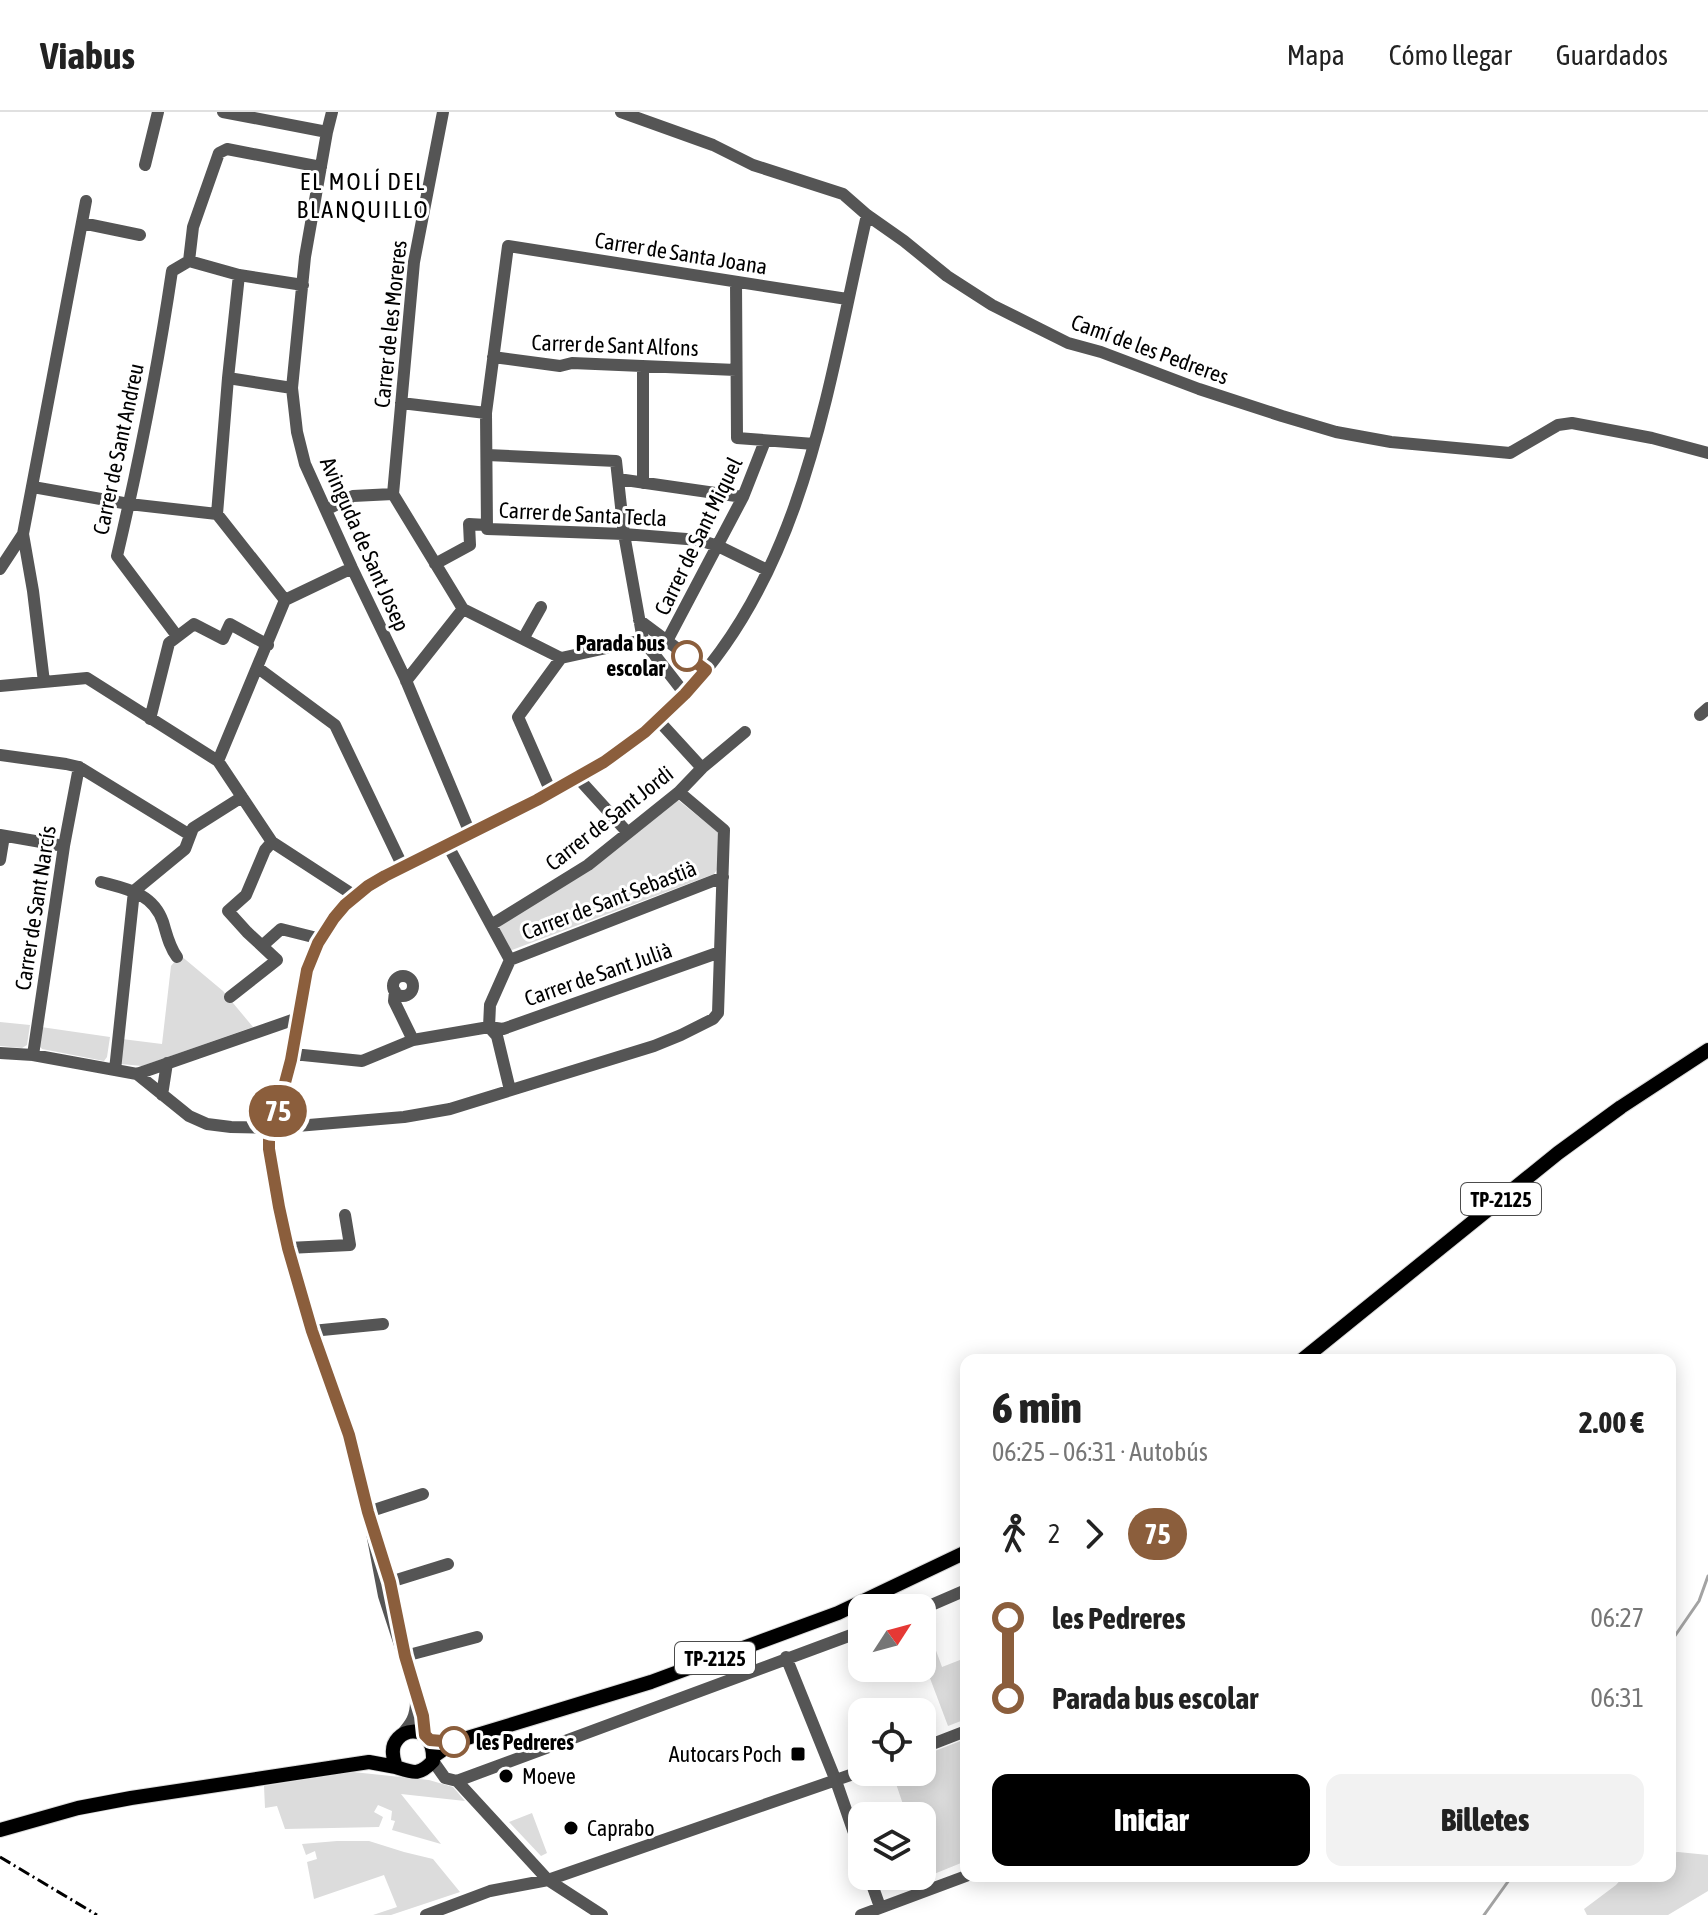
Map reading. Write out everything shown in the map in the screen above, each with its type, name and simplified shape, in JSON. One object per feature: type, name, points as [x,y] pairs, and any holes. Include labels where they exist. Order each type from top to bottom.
[{"type":"main road","name":"TP-2125","points":[[1309,1354],[1558,1153],[1708,1050]]},
{"type":"main road","name":"TP-2125","points":[[417,1773],[454,1742],[651,1682],[838,1613],[960,1555]]},
{"type":"main road","name":"TP-2125","points":[[398,1739],[414,1731],[428,1738],[454,1742]]},
{"type":"main road","points":[[428,1738],[434,1748],[434,1759]]},
{"type":"main road","points":[[369,1762],[398,1739]]},
{"type":"main road","points":[[396,1767],[392,1753],[398,1739]]},
{"type":"main road","points":[[0,1830],[78,1808],[131,1798],[369,1762],[417,1773]]},
{"type":"street","points":[[145,165],[158,112]]},
{"type":"street","points":[[223,112],[327,132]]},
{"type":"street","name":"Avinguda de Sant Josep","points":[[332,112],[305,257],[292,388],[297,432],[305,464],[406,681],[470,833]]},
{"type":"street","name":"Carrer de les Moreres","points":[[393,494],[414,262],[443,112]]},
{"type":"street","name":"Camí de les Pedreres","points":[[621,112],[713,145],[753,165],[843,194],[947,276],[992,305],[1068,343],[1282,416],[1336,432],[1391,442],[1510,453],[1558,425],[1572,423],[1652,438],[1708,453]]},
{"type":"street","points":[[303,285],[239,275],[189,261],[193,227],[219,153],[227,149],[321,167]]},
{"type":"street","points":[[0,569],[23,534],[86,201]]},
{"type":"street","points":[[428,1738],[384,1596],[349,1435],[312,1331],[288,1248],[269,1149],[269,1136],[293,1054],[307,970],[334,918],[368,886],[578,778],[626,747],[658,720],[706,670],[742,618],[796,506],[814,444],[867,215]]},
{"type":"street","points":[[82,223],[140,235]]},
{"type":"street","name":"Carrer de Santa Joana","points":[[493,357],[508,246],[847,299]]},
{"type":"street","name":"Carrer de Sant Andreu","points":[[177,636],[117,556],[172,271],[189,261]]},
{"type":"street","points":[[239,275],[217,514],[285,600]]},
{"type":"street","name":"Carrer de Sant Miquel","points":[[667,641],[743,497],[765,441],[737,438],[736,282]]},
{"type":"street","points":[[435,564],[470,545],[469,524],[487,527],[486,413],[493,357]]},
{"type":"street","name":"Carrer de Sant Alfons","points":[[493,357],[560,366],[572,363],[736,370]]},
{"type":"street","points":[[643,366],[643,483]]},
{"type":"street","points":[[228,378],[292,388]]},
{"type":"street","points":[[401,403],[486,413]]},
{"type":"street","points":[[765,441],[814,444]]},
{"type":"street","points":[[487,455],[616,461],[624,534],[643,640],[685,694]]},
{"type":"street","points":[[618,479],[743,497]]},
{"type":"street","points":[[33,487],[129,504],[217,514]]},
{"type":"street","points":[[326,510],[353,496],[393,494],[463,609],[561,658],[643,640]]},
{"type":"street","name":"Carrer de Santa Tecla","points":[[487,527],[699,540],[767,570]]},
{"type":"street","points":[[23,534],[44,682]]},
{"type":"street","points":[[218,761],[285,600],[352,568]]},
{"type":"street","points":[[523,639],[541,607]]},
{"type":"street","points":[[406,681],[463,609]]},
{"type":"street","points":[[639,620],[706,670]]},
{"type":"street","points":[[150,719],[169,643],[194,624],[223,639],[230,624],[268,645]]},
{"type":"street","points":[[551,792],[518,717],[561,658]]},
{"type":"street","points":[[258,668],[335,725],[403,867]]},
{"type":"street","points":[[0,686],[87,678],[218,761],[272,842],[355,896]]},
{"type":"street","points":[[658,720],[702,768]]},
{"type":"street","name":"Carrer de Sant Jordi","points":[[491,925],[588,865],[679,792],[745,732]]},
{"type":"street","points":[[0,755],[79,767],[190,835]]},
{"type":"street","name":"Carrer de Sant Narcís","points":[[33,1055],[79,767]]},
{"type":"street","points":[[578,778],[628,833]]},
{"type":"street","points":[[0,1053],[33,1055],[137,1074],[189,1116],[207,1124],[273,1128],[417,1115],[450,1109],[669,1041],[713,1019],[718,1013],[724,830],[679,792]]},
{"type":"street","points":[[115,1070],[134,891],[185,849],[193,828],[242,797]]},
{"type":"street","points":[[0,860],[2,836],[64,846]]},
{"type":"street","points":[[230,997],[277,960],[228,911],[246,895],[265,850],[272,842]]},
{"type":"street","points":[[447,844],[510,960],[490,1005],[489,1027],[497,1036],[510,1090]]},
{"type":"street","name":"Carrer de Sant Sebastià","points":[[510,960],[723,877]]},
{"type":"street","points":[[101,882],[142,894],[161,917],[171,949],[177,957]]},
{"type":"street","points":[[262,946],[281,929],[321,939]]},
{"type":"street","name":"Carrer de Sant Julià","points":[[293,1054],[362,1061],[413,1040],[489,1027],[503,1029],[720,952]]},
{"type":"street","points":[[397,996],[413,1040]]},
{"type":"street","points":[[137,1074],[298,1018]]},
{"type":"street","points":[[162,1095],[167,1063]]},
{"type":"street","points":[[288,1248],[350,1245],[345,1215]]},
{"type":"street","points":[[312,1331],[383,1324]]},
{"type":"street","points":[[368,1512],[423,1494]]},
{"type":"street","points":[[368,1512],[390,1582],[405,1656]]},
{"type":"street","points":[[390,1582],[448,1564]]},
{"type":"street","points":[[936,1603],[960,1593]]},
{"type":"street","points":[[457,1781],[848,1636]]},
{"type":"street","points":[[405,1656],[477,1637]]},
{"type":"street","points":[[786,1657],[848,1816]]},
{"type":"street","points":[[398,1739],[412,1723],[416,1712],[416,1694]]},
{"type":"street","points":[[936,1743],[960,1733]]},
{"type":"street","points":[[434,1759],[445,1778],[457,1781],[548,1880],[602,1915]]},
{"type":"street","points":[[417,1773],[443,1774]]},
{"type":"street","points":[[426,1915],[490,1891],[548,1880],[848,1776]]},
{"type":"street","points":[[861,1915],[960,1878]]},
{"type":"street","points":[[874,1890],[880,1907]]},
{"type":"shaded area","points":[[678,800],[719,833],[718,868],[714,874],[512,950],[507,949],[498,930],[500,926]]},
{"type":"shaded area","points":[[180,955],[223,991],[253,1027],[142,1066],[121,1064],[122,1039],[162,1044],[171,966]]},
{"type":"shaded area","points":[[0,1022],[30,1025],[27,1045],[22,1048],[0,1046]]},
{"type":"shaded area","points":[[41,1027],[110,1037],[107,1057],[104,1061],[42,1049],[38,1044]]},
{"type":"shaded area","points":[[936,1651],[942,1667],[960,1660],[960,1721],[948,1726],[931,1682],[936,1682]]},
{"type":"shaded area","points":[[960,1741],[960,1863],[936,1873],[936,1802],[902,1802],[897,1786],[936,1786],[936,1751]]},
{"type":"shaded area","points":[[353,1772],[429,1780],[453,1787],[465,1801],[401,1794],[441,1844],[392,1830],[395,1821],[391,1820],[392,1811],[378,1805],[374,1812],[383,1817],[379,1827],[285,1829],[277,1806],[265,1808],[264,1786]]},
{"type":"shaded area","points":[[532,1813],[547,1853],[541,1856],[509,1822]]},
{"type":"shaded area","points":[[369,1841],[433,1859],[460,1892],[391,1915],[373,1915],[397,1907],[384,1875],[314,1899],[307,1862],[317,1859],[315,1851],[306,1855],[302,1844]]},
{"type":"shaded area","points":[[1676,1852],[1708,1855],[1708,1891],[1668,1915],[1587,1915],[1584,1909],[1619,1882],[1676,1882]]},
{"type":"waterway","points":[[1676,1634],[1699,1601],[1708,1576]]},
{"type":"waterway","points":[[1484,1915],[1508,1882]]},
{"type":"railway","points":[[0,1857],[97,1915]]},
{"type":"bus line","name":"75","points":[[454,1742],[430,1740],[425,1735],[390,1582],[349,1435],[312,1331],[288,1248],[269,1136],[291,1060],[307,970],[318,943],[345,905],[368,886],[573,781],[626,747],[685,694],[706,670],[687,656]]},
{"type":"place","name":"Parada bus escolar","points":[[687,656]]},
{"type":"place","name":"les Pedreres","points":[[454,1742]]},
{"type":"place","name":"Autocars Poch","points":[[798,1754]]},
{"type":"place","name":"Moeve","points":[[506,1776]]},
{"type":"place","name":"Caprabo","points":[[571,1828]]},
{"type":"district","name":"EL MOLÍ DEL BLANQUILLO","points":[[363,195]]}]
